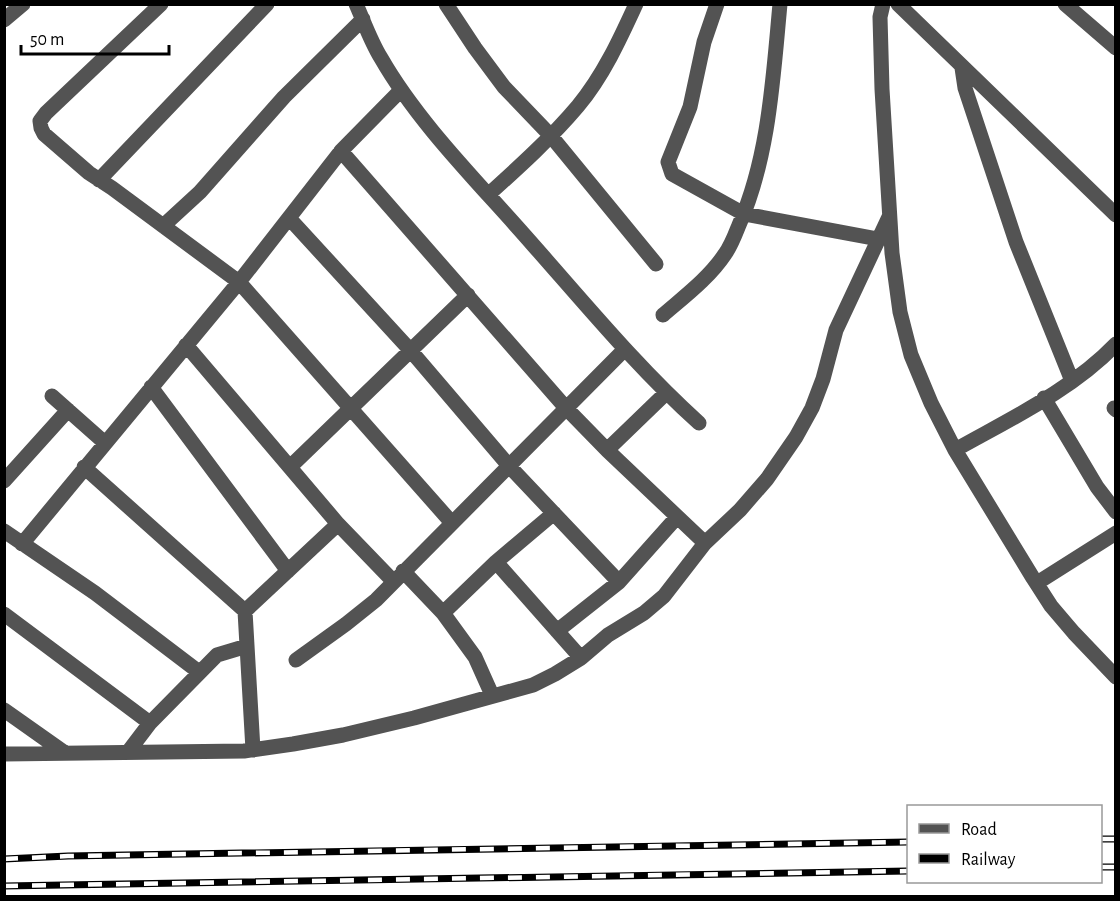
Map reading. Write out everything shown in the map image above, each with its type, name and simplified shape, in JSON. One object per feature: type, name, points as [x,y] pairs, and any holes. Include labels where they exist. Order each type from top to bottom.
[{"type":"street","points":[[161,4],[40,121],[44,134],[88,173],[238,282],[452,523]]},
{"type":"street","points":[[99,180],[267,4]]},
{"type":"street","points":[[356,4],[380,57],[401,90],[435,133],[625,349],[666,393],[699,423]]},
{"type":"street","points":[[446,4],[490,70],[551,136],[656,264]]},
{"type":"street","points":[[489,194],[551,136],[580,104],[599,77],[636,4]]},
{"type":"street","points":[[717,4],[704,42],[690,107],[668,162],[672,174],[744,214],[878,239]]},
{"type":"street","points":[[663,315],[716,267],[727,252],[744,214],[754,184],[764,131],[773,76],[780,4]]},
{"type":"street","points":[[883,4],[880,17],[882,89],[890,217],[900,312],[911,355],[931,403],[955,450],[1037,584],[1074,633],[1116,677]]},
{"type":"street","points":[[898,4],[1116,215]]},
{"type":"street","points":[[1065,4],[1116,48]]},
{"type":"street","points":[[163,226],[200,192],[284,97],[363,19]]},
{"type":"street","points":[[962,68],[965,88],[1016,242],[1072,381]]},
{"type":"street","points":[[22,544],[238,282],[341,151],[401,90]]},
{"type":"street","points":[[341,151],[566,408],[705,543]]},
{"type":"street","points":[[4,753],[254,750],[343,735],[414,718],[533,685],[555,674],[581,658],[608,635],[644,613],[664,596],[705,543],[740,510],[767,479],[796,437],[812,408],[824,378],[836,330],[890,217]]},
{"type":"street","points":[[289,218],[411,351],[509,466],[619,582]]},
{"type":"street","points":[[291,466],[468,295]]},
{"type":"street","points":[[186,345],[338,524],[443,613],[475,657],[492,695]]},
{"type":"street","points":[[955,450],[1072,381],[1116,345]]},
{"type":"street","points":[[296,660],[376,600],[625,349]]},
{"type":"street","points":[[151,387],[288,571]]},
{"type":"street","points":[[607,450],[666,393]]},
{"type":"street","points":[[52,396],[105,443]]},
{"type":"street","points":[[1044,398],[1097,487],[1116,512]]},
{"type":"street","points":[[4,481],[68,410]]},
{"type":"street","points":[[84,467],[245,611],[254,750]]},
{"type":"street","points":[[443,613],[496,562],[554,513]]},
{"type":"street","points":[[557,631],[619,582],[677,517]]},
{"type":"street","points":[[245,611],[338,524]]},
{"type":"street","points":[[4,531],[94,593],[199,672]]},
{"type":"street","points":[[1037,584],[1116,533]]},
{"type":"street","points":[[496,562],[581,658]]},
{"type":"street","points":[[4,614],[150,723]]},
{"type":"street","points":[[128,752],[150,723],[217,654],[247,646]]},
{"type":"street","points":[[4,710],[65,753]]},
{"type":"railway","points":[[1102,839],[1116,839]]},
{"type":"railway","points":[[4,859],[907,842]]},
{"type":"railway","points":[[1102,867],[1116,867]]},
{"type":"railway","points":[[4,886],[907,871]]}]
